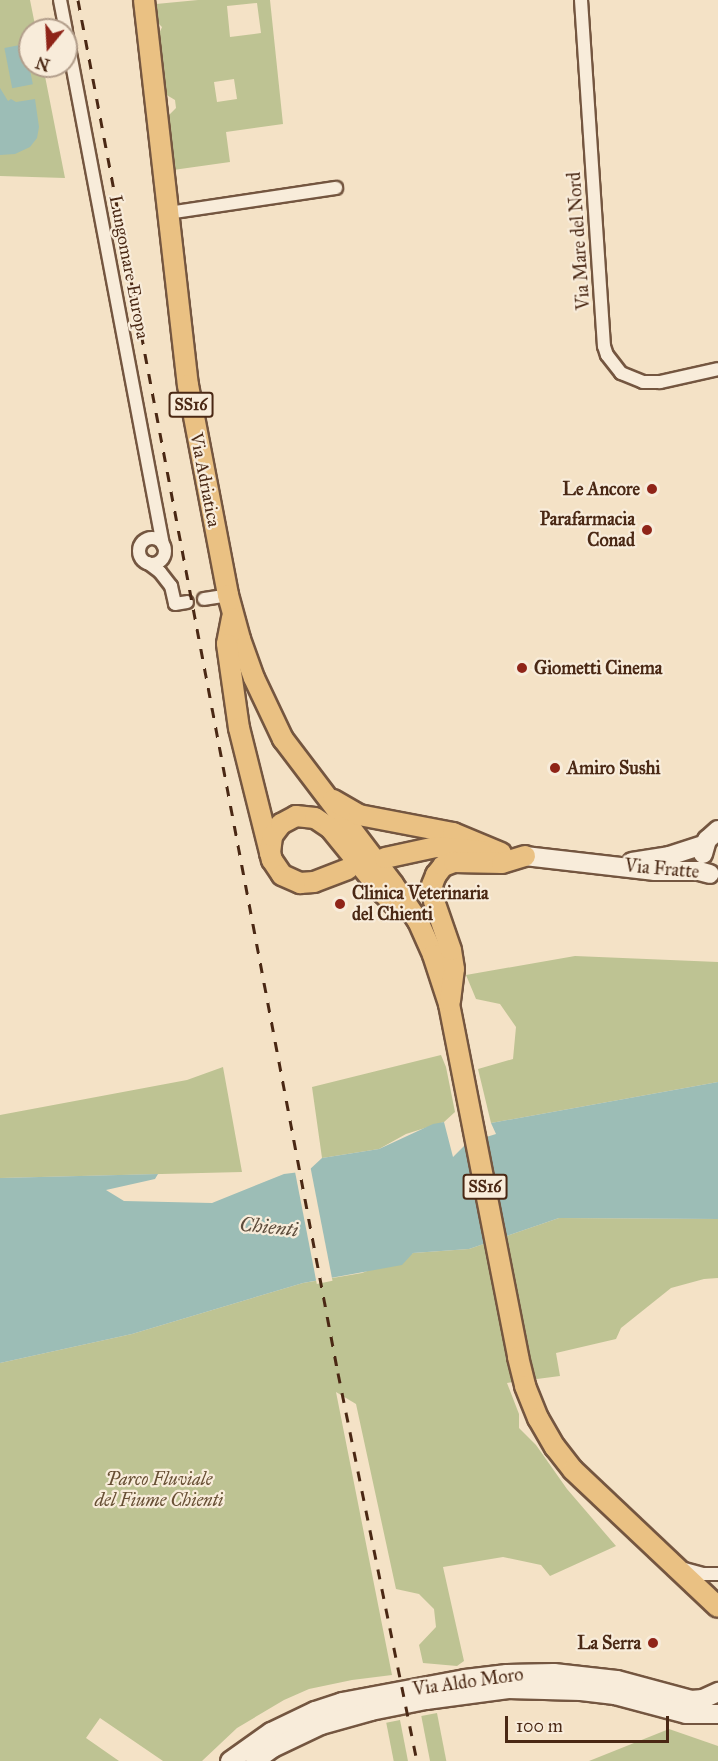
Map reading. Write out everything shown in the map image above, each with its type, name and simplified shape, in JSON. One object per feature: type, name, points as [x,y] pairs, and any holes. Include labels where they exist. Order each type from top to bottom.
[{"type":"main road","name":"Via Adriatica","points":[[144,0],[188,385],[230,604],[254,678],[268,709],[289,747],[323,794]]},
{"type":"main road","points":[[230,604],[227,644],[235,705],[244,753],[270,853],[278,872],[294,882],[309,883],[348,869]]},
{"type":"main road","points":[[323,794],[358,815],[453,833],[501,853]]},
{"type":"main road","name":"SS16","points":[[323,794],[393,884],[418,921],[451,1011],[518,1357],[531,1403],[555,1447],[587,1485],[713,1602]]},
{"type":"main road","points":[[270,853],[272,836],[281,824],[296,816],[315,818],[330,828],[383,893],[418,921]]},
{"type":"main road","points":[[385,858],[436,847],[525,856]]},
{"type":"main road","points":[[451,1011],[454,969],[451,950],[434,900],[432,885],[436,875],[443,866],[453,862],[502,863],[525,856]]},
{"type":"main road","name":"SS16","points":[[649,1543],[718,1618]]},
{"type":"street","name":"Lungomare Europa","points":[[60,0],[63,18]]},
{"type":"street","name":"Via Mare del Nord","points":[[581,0],[604,346],[607,355],[621,373],[643,382],[660,382],[718,369]]},
{"type":"street","name":"Lungomare Europa","points":[[75,78],[163,545]]},
{"type":"street","points":[[168,213],[336,188]]},
{"type":"street","points":[[157,509],[139,552],[142,560],[160,572],[181,603]]},
{"type":"street","points":[[146,539],[154,538],[163,545],[165,553],[160,561],[148,563]]},
{"type":"street","points":[[204,599],[230,604]]},
{"type":"street","name":"Via Fratte","points":[[614,865],[669,856],[705,844],[718,830]]},
{"type":"street","name":"Via Fratte","points":[[705,844],[704,861],[714,877]]},
{"type":"street","name":"Via Fratte","points":[[525,856],[655,871],[699,871],[714,877]]},
{"type":"street","points":[[673,1565],[696,1573],[718,1576]]},
{"type":"street","points":[[713,1602],[710,1583],[718,1576]]},
{"type":"street","name":"Via Aldo Moro","points":[[230,1761],[271,1732],[315,1711],[342,1702],[465,1679],[507,1674],[554,1673],[617,1680],[691,1700],[703,1699],[718,1692]]},
{"type":"street","name":"Via Aldo Moro","points":[[255,1761],[300,1733],[341,1719],[426,1700],[508,1689],[581,1691],[615,1695],[686,1714],[718,1714]]},
{"type":"green space","points":[[0,0],[30,0],[34,18],[18,18],[18,78],[45,78],[65,178],[0,176]]},
{"type":"green space","points":[[198,0],[270,0],[283,124],[226,132],[230,162],[173,170],[167,117],[176,108],[175,100],[165,94],[159,34],[162,27],[157,22],[156,4]],"holes":[[[257,3],[261,33],[230,37],[227,6]],[[234,79],[237,99],[217,102],[214,82]]]},
{"type":"green space","points":[[575,956],[718,962],[718,1082],[491,1123],[478,1069],[513,1059],[516,1027],[500,1004],[476,999],[466,975]]},
{"type":"green space","points":[[441,1055],[446,1067],[455,1112],[444,1122],[406,1134],[379,1149],[322,1158],[312,1087]]},
{"type":"green space","points":[[223,1067],[242,1172],[0,1178],[0,1115],[187,1080]]},
{"type":"green space","name":"Parco Fluviale del Fiume Chienti","points":[[559,1218],[718,1219],[718,1278],[704,1279],[671,1288],[621,1328],[616,1339],[556,1353],[560,1376],[507,1383],[519,1414],[519,1428],[536,1445],[567,1489],[616,1546],[550,1576],[541,1565],[503,1557],[443,1567],[464,1661],[457,1666],[423,1663],[419,1645],[436,1627],[434,1609],[419,1594],[396,1589],[356,1404],[336,1392],[392,1675],[309,1689],[284,1700],[237,1728],[202,1761],[163,1761],[100,1718],[86,1738],[119,1761],[0,1761],[0,1363],[132,1334],[303,1283],[362,1273],[413,1253],[469,1249]]},
{"type":"green space","points":[[437,1713],[446,1761],[430,1761],[421,1716]]},
{"type":"green space","points":[[400,1720],[408,1761],[394,1761],[386,1723]]},
{"type":"green space","points":[[669,1729],[718,1746],[718,1761],[589,1761]]},
{"type":"water","points":[[18,45],[18,78],[32,78],[33,84],[12,88],[4,48]]},
{"type":"water","points":[[0,88],[8,101],[35,99],[39,127],[37,138],[30,147],[15,154],[0,155]]},
{"type":"water","name":"Chienti","points":[[718,1082],[718,1219],[559,1218],[469,1249],[413,1253],[402,1265],[303,1283],[132,1334],[0,1363],[0,1178],[158,1174],[155,1179],[106,1190],[124,1201],[212,1203],[284,1174],[308,1171],[322,1158],[379,1149],[433,1124],[444,1122],[453,1157],[467,1143],[496,1134],[491,1123]]},
{"type":"pier","points":[[310,1165],[333,1281],[317,1284],[294,1168]]},
{"type":"railway","points":[[78,0],[338,1373],[417,1761]]},
{"type":"place","name":"Le Ancore","points":[[652,489]]},
{"type":"place","name":"Parafarmacia Conad","points":[[647,530]]},
{"type":"place","name":"Giometti Cinema","points":[[522,668]]},
{"type":"place","name":"Amiro Sushi","points":[[555,768]]},
{"type":"place","name":"Clinica Veterinaria del Chienti","points":[[340,904]]},
{"type":"place","name":"La Serra","points":[[653,1643]]}]
